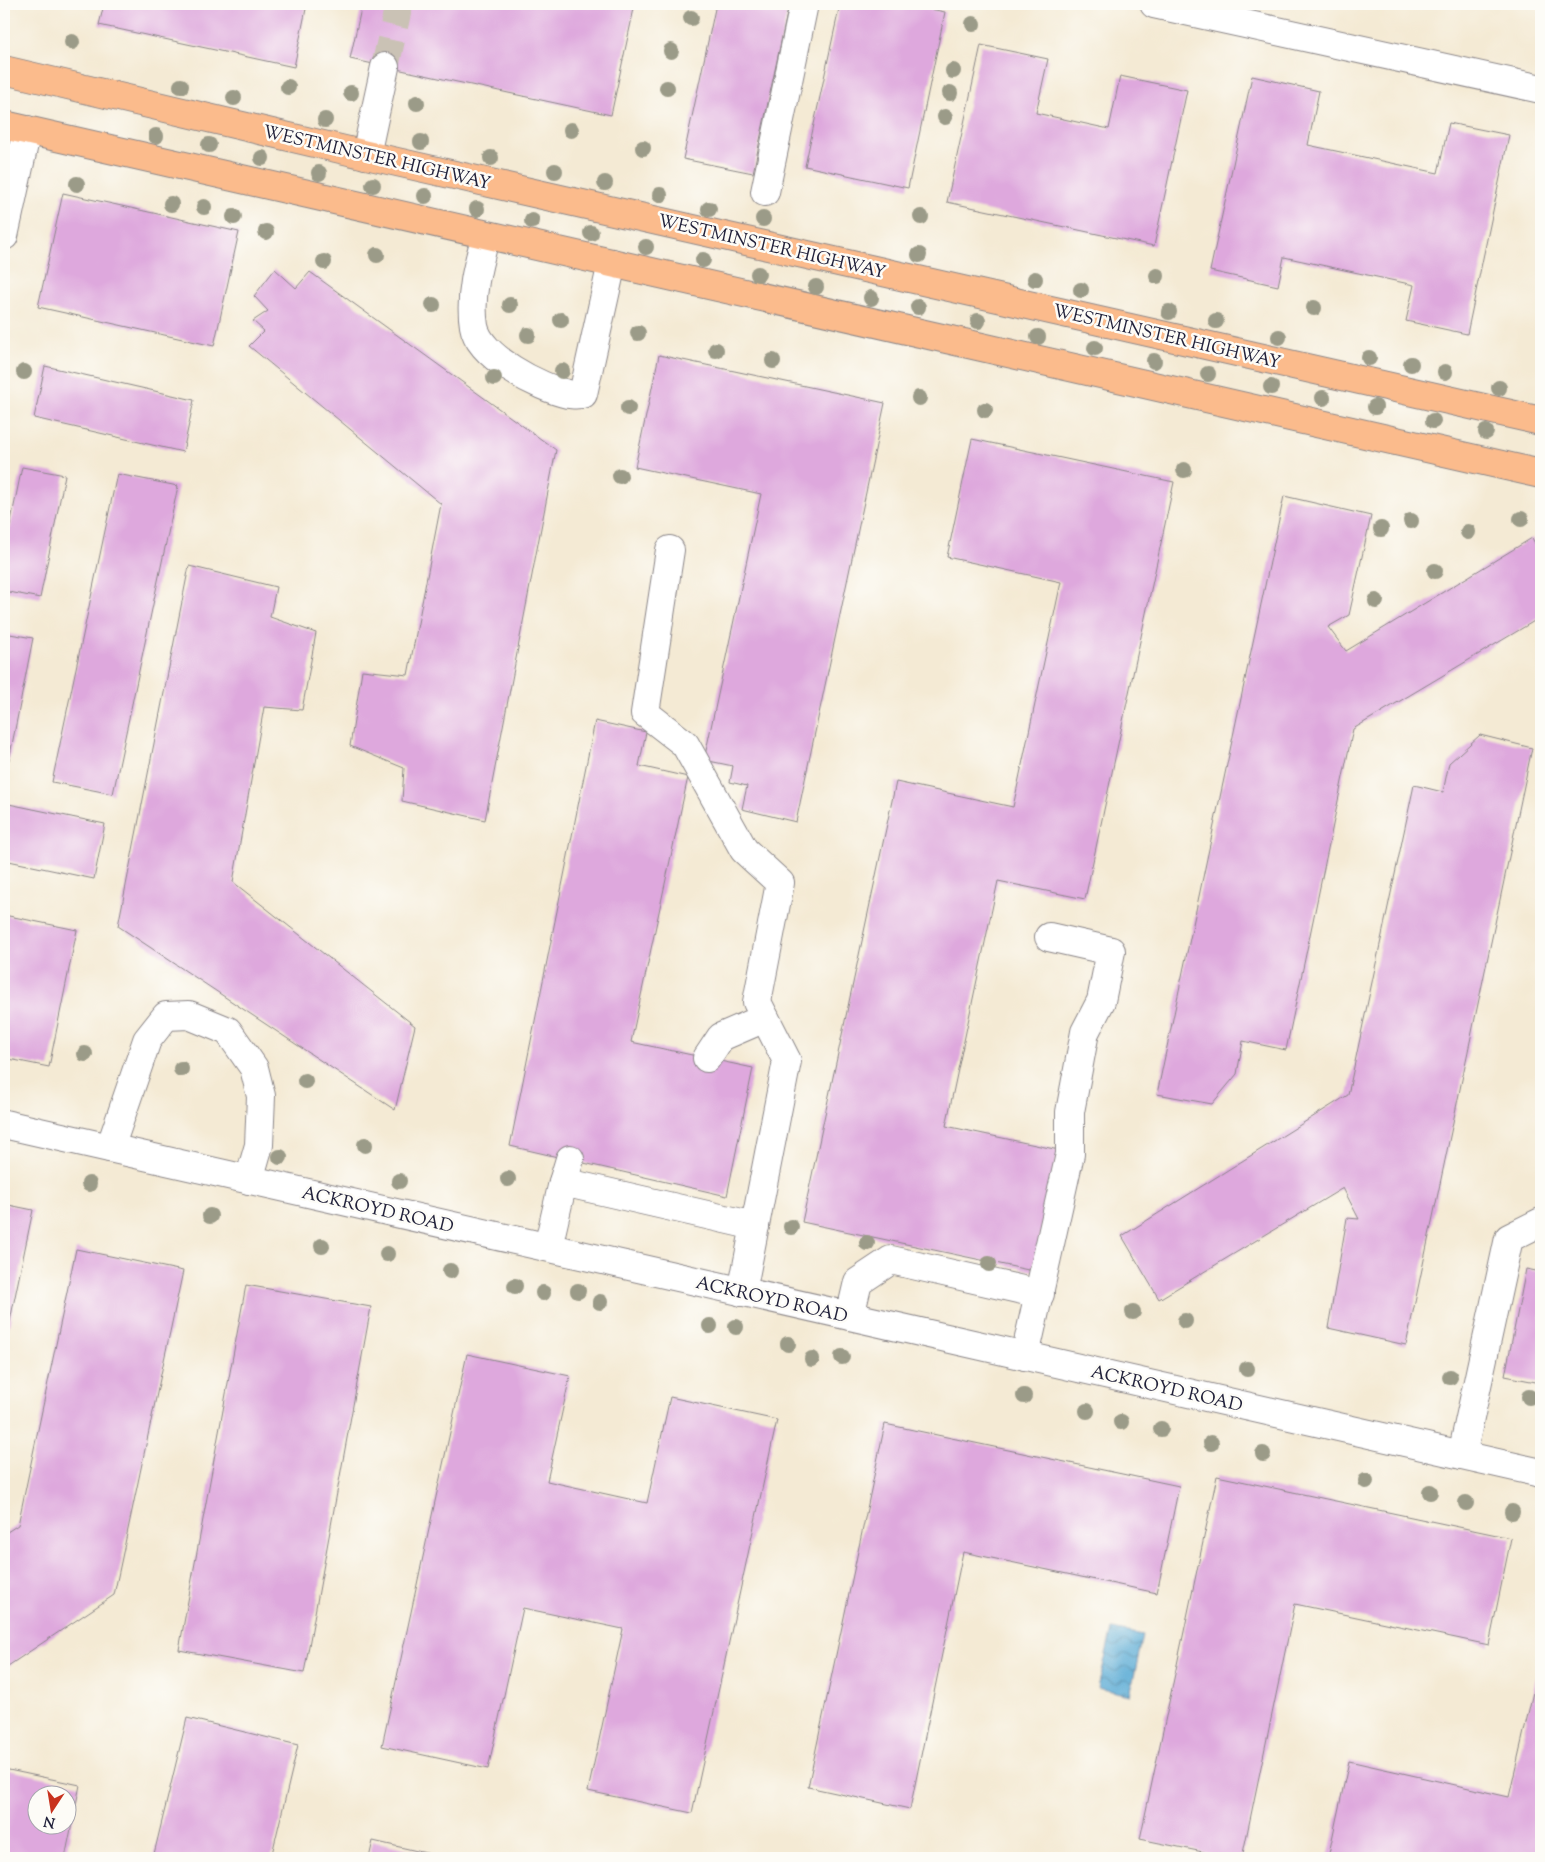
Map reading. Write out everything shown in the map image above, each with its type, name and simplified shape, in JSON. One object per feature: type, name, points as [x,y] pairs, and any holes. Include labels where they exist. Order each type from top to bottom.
[{"type":"main road","name":"WESTMINSTER HIGHWAY","points":[[4,70],[366,155],[1541,421]]},
{"type":"main road","points":[[15,128],[1541,474]]},
{"type":"street","points":[[765,192],[804,4]]},
{"type":"street","points":[[1154,4],[1541,90]]},
{"type":"street","points":[[366,155],[385,67]]},
{"type":"street","points":[[4,236],[15,128]]},
{"type":"street","points":[[486,235],[472,298],[474,328],[488,350],[529,380],[569,394],[583,394],[612,263]]},
{"type":"street","points":[[670,550],[645,713],[684,744],[744,850],[780,883],[757,1002],[788,1061],[742,1292]]},
{"type":"street","points":[[1025,1356],[1070,1154],[1070,1112],[1085,1032],[1101,1001],[1111,950],[1049,937]]},
{"type":"street","points":[[110,1148],[148,1040],[166,1016],[190,1015],[228,1032],[254,1068],[261,1096],[258,1145],[249,1180]]},
{"type":"street","points":[[707,1058],[720,1037],[765,1018]]},
{"type":"street","name":"ACKROYD ROAD","points":[[4,1124],[1541,1473]]},
{"type":"street","points":[[548,1247],[567,1171],[755,1226]]},
{"type":"street","points":[[1462,1455],[1509,1238],[1541,1222]]},
{"type":"street","points":[[850,1316],[858,1282],[891,1260],[1040,1294]]},
{"type":"water","points":[[1112,1629],[1143,1635],[1130,1695],[1098,1688]]},
{"type":"building","points":[[104,4],[307,4],[294,67],[99,25]]},
{"type":"building","points":[[362,4],[635,4],[611,115],[350,59]]},
{"type":"building","points":[[716,4],[789,4],[753,173],[683,159]]},
{"type":"building","points":[[840,4],[906,4],[945,12],[908,188],[805,166]]},
{"type":"building","points":[[981,45],[1048,59],[1036,113],[1109,129],[1120,76],[1187,90],[1154,246],[947,202]]},
{"type":"building","points":[[1252,76],[1319,91],[1308,145],[1438,173],[1449,123],[1509,135],[1467,334],[1406,321],[1414,285],[1284,257],[1278,286],[1210,271]]},
{"type":"building","points":[[63,193],[239,232],[214,346],[38,307]]},
{"type":"building","points":[[275,269],[296,288],[310,272],[556,450],[485,820],[402,801],[404,768],[350,746],[362,670],[408,675],[441,504],[249,346],[264,331],[253,321],[268,311],[254,296]]},
{"type":"building","points":[[659,355],[885,403],[796,822],[742,809],[747,786],[730,782],[733,766],[704,760],[761,494],[635,467]]},
{"type":"building","points":[[45,366],[194,400],[183,452],[34,418]]},
{"type":"building","points":[[972,439],[1174,482],[1085,899],[998,881],[946,1126],[1059,1150],[1033,1271],[802,1222],[896,782],[1013,807],[1061,582],[947,557]]},
{"type":"building","points":[[22,467],[65,475],[40,598],[4,591],[4,555]]},
{"type":"building","points":[[117,474],[178,486],[113,794],[52,782]]},
{"type":"building","points":[[1284,496],[1371,516],[1349,615],[1328,627],[1346,651],[1532,538],[1541,554],[1541,617],[1353,729],[1286,1050],[1243,1041],[1237,1074],[1212,1104],[1157,1094]]},
{"type":"building","points":[[189,566],[276,587],[270,617],[316,633],[302,710],[264,707],[233,882],[415,1026],[395,1110],[118,926]]},
{"type":"building","points":[[4,633],[33,638],[9,760],[4,759]]},
{"type":"building","points":[[595,721],[646,732],[639,766],[688,777],[631,1042],[753,1068],[727,1196],[510,1146]]},
{"type":"building","points":[[1480,735],[1532,748],[1406,1345],[1328,1328],[1347,1218],[1359,1219],[1343,1188],[1159,1299],[1122,1236],[1348,1095],[1414,785],[1443,792],[1449,763]]},
{"type":"building","points":[[4,803],[105,824],[94,879],[4,860]]},
{"type":"building","points":[[4,915],[77,930],[49,1067],[4,1058]]},
{"type":"building","points":[[4,1204],[33,1210],[5,1345],[4,1345]]},
{"type":"building","points":[[76,1249],[183,1271],[114,1595],[5,1668],[4,1534],[18,1525]]},
{"type":"building","points":[[1526,1269],[1541,1272],[1541,1383],[1505,1376]]},
{"type":"building","points":[[246,1285],[371,1307],[304,1673],[179,1650]]},
{"type":"building","points":[[467,1354],[570,1376],[547,1481],[647,1503],[670,1397],[777,1420],[692,1813],[588,1791],[623,1629],[523,1608],[488,1769],[382,1746]]},
{"type":"building","points":[[885,1424],[1179,1486],[1157,1593],[963,1552],[910,1809],[808,1787]]},
{"type":"building","points":[[1217,1476],[1511,1538],[1489,1645],[1295,1604],[1242,1858],[1232,1858],[1140,1839]]},
{"type":"building","points":[[1541,1657],[1541,1858],[1328,1858],[1349,1761],[1509,1797]]},
{"type":"building","points":[[187,1718],[298,1745],[271,1858],[153,1858]]},
{"type":"building","points":[[4,1769],[75,1784],[28,1784],[28,1834],[70,1834],[65,1858],[4,1858]]},
{"type":"building","points":[[373,1841],[444,1857],[444,1858],[369,1858]]},
{"type":"tunnel","points":[[385,67],[399,4]]}]
